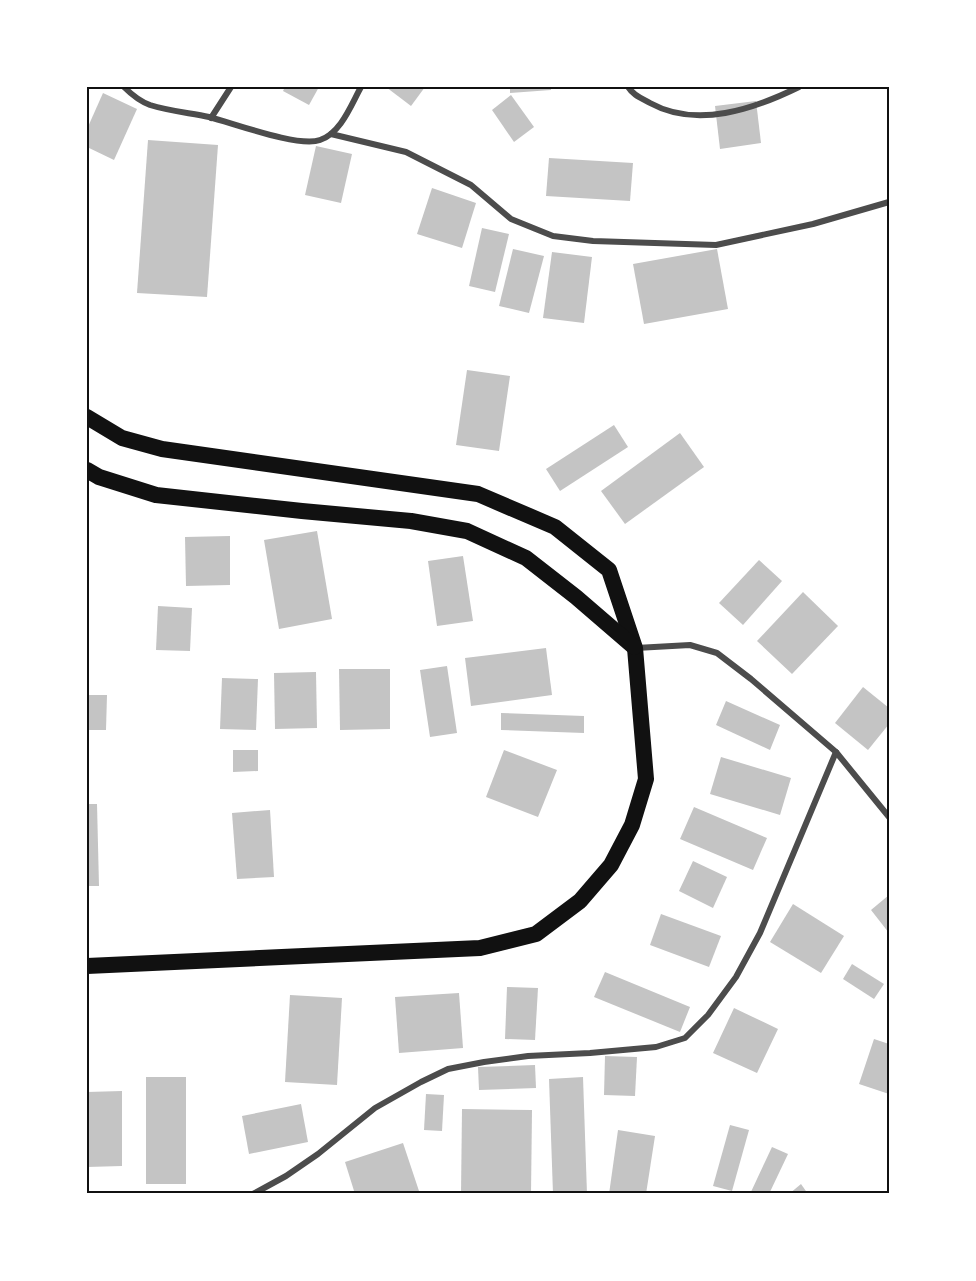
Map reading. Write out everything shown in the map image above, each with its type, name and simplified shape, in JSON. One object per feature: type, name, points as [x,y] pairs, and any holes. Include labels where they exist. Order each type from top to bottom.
[{"type":"highway","points":[[87,417],[122,438],[162,449],[478,494],[555,527],[609,570],[635,648],[646,778],[632,825],[610,865],[580,901],[536,934],[480,948],[87,966]]},
{"type":"highway","points":[[87,470],[99,477],[156,495],[411,521],[467,531],[526,558],[635,648]]},
{"type":"street","points":[[124,87],[133,97],[150,105],[212,118],[294,141],[318,141],[332,134],[343,120],[361,87]]},
{"type":"street","points":[[212,118],[231,87]]},
{"type":"street","points":[[628,87],[632,93],[657,107],[687,116],[715,115],[771,100],[799,87]]},
{"type":"street","points":[[332,134],[406,152],[471,185],[511,219],[553,236],[593,241],[716,245],[813,224],[889,202]]},
{"type":"street","points":[[635,648],[690,645],[717,653],[836,752],[889,817]]},
{"type":"street","points":[[254,1194],[318,1154],[375,1108],[448,1069],[528,1056],[656,1047],[685,1038],[708,1015],[736,977],[760,933],[836,752]]},
{"type":"building","points":[[285,87],[319,87],[309,105],[283,91]]},
{"type":"building","points":[[386,87],[425,87],[411,106]]},
{"type":"building","points":[[510,87],[551,87],[551,90],[510,93]]},
{"type":"building","points":[[103,93],[137,109],[114,160],[87,147],[87,129]]},
{"type":"building","points":[[511,95],[534,127],[514,142],[492,110]]},
{"type":"building","points":[[756,101],[761,143],[720,149],[715,106]]},
{"type":"building","points":[[148,140],[218,145],[207,297],[137,293]]},
{"type":"building","points":[[316,146],[352,154],[341,203],[305,195]]},
{"type":"building","points":[[549,158],[633,163],[630,201],[546,196]]},
{"type":"building","points":[[432,188],[476,203],[462,248],[417,234]]},
{"type":"building","points":[[482,228],[509,234],[495,292],[469,286]]},
{"type":"building","points":[[513,249],[544,256],[529,313],[499,306]]},
{"type":"building","points":[[717,249],[728,309],[644,324],[633,264]]},
{"type":"building","points":[[552,252],[592,257],[584,323],[543,318]]},
{"type":"building","points":[[467,370],[510,376],[499,451],[456,445]]},
{"type":"building","points":[[614,425],[628,447],[560,491],[546,469]]},
{"type":"building","points":[[680,433],[704,467],[625,524],[601,491]]},
{"type":"building","points":[[317,531],[332,619],[279,629],[264,540]]},
{"type":"building","points":[[230,536],[230,585],[186,586],[185,537]]},
{"type":"building","points":[[463,556],[473,621],[437,626],[428,561]]},
{"type":"building","points":[[759,560],[782,581],[743,625],[719,603]]},
{"type":"building","points":[[803,592],[838,626],[792,674],[757,641]]},
{"type":"building","points":[[158,606],[192,608],[190,651],[156,650]]},
{"type":"building","points":[[546,648],[552,695],[471,706],[465,658]]},
{"type":"building","points":[[447,666],[457,733],[430,737],[420,670]]},
{"type":"building","points":[[339,669],[390,669],[390,729],[340,730]]},
{"type":"building","points":[[316,672],[317,728],[275,729],[274,673]]},
{"type":"building","points":[[222,678],[258,679],[256,730],[220,729]]},
{"type":"building","points":[[863,687],[889,708],[889,724],[868,750],[835,723]]},
{"type":"building","points":[[87,695],[107,695],[106,730],[87,730]]},
{"type":"building","points":[[726,701],[780,725],[770,750],[716,725]]},
{"type":"building","points":[[501,713],[584,716],[584,733],[501,730]]},
{"type":"building","points":[[233,750],[258,750],[258,771],[233,772]]},
{"type":"building","points":[[504,750],[557,770],[538,817],[486,797]]},
{"type":"building","points":[[721,757],[791,778],[780,815],[710,794]]},
{"type":"building","points":[[87,804],[97,804],[99,886],[87,886]]},
{"type":"building","points":[[694,807],[767,838],[753,870],[680,839]]},
{"type":"building","points":[[270,810],[274,877],[237,879],[232,813]]},
{"type":"building","points":[[693,861],[727,877],[713,908],[679,891]]},
{"type":"building","points":[[889,895],[889,933],[871,910]]},
{"type":"building","points":[[793,904],[844,936],[821,973],[770,942]]},
{"type":"building","points":[[661,914],[721,936],[709,967],[650,945]]},
{"type":"building","points":[[852,964],[884,984],[874,999],[843,979]]},
{"type":"building","points":[[605,972],[690,1007],[680,1032],[594,997]]},
{"type":"building","points":[[507,987],[538,988],[535,1040],[505,1039]]},
{"type":"building","points":[[459,993],[463,1048],[399,1053],[395,997]]},
{"type":"building","points":[[290,995],[342,998],[337,1085],[285,1082]]},
{"type":"building","points":[[734,1008],[778,1029],[757,1073],[713,1053]]},
{"type":"building","points":[[874,1039],[889,1044],[889,1094],[859,1084]]},
{"type":"building","points":[[605,1056],[637,1057],[635,1096],[604,1095]]},
{"type":"building","points":[[535,1065],[536,1088],[479,1090],[478,1067]]},
{"type":"building","points":[[146,1077],[186,1077],[186,1184],[146,1184]]},
{"type":"building","points":[[583,1077],[587,1194],[553,1194],[549,1079]]},
{"type":"building","points":[[122,1091],[122,1166],[87,1167],[87,1092]]},
{"type":"building","points":[[426,1094],[444,1095],[442,1131],[424,1130]]},
{"type":"building","points":[[301,1104],[308,1142],[249,1154],[242,1116]]},
{"type":"building","points":[[462,1109],[532,1110],[531,1194],[461,1194]]},
{"type":"building","points":[[730,1125],[749,1130],[732,1191],[713,1186]]},
{"type":"building","points":[[618,1130],[655,1136],[646,1194],[609,1194]]},
{"type":"building","points":[[403,1143],[420,1194],[355,1194],[345,1162]]},
{"type":"building","points":[[772,1147],[788,1154],[769,1194],[750,1194]]},
{"type":"building","points":[[801,1184],[808,1194],[789,1194]]}]
